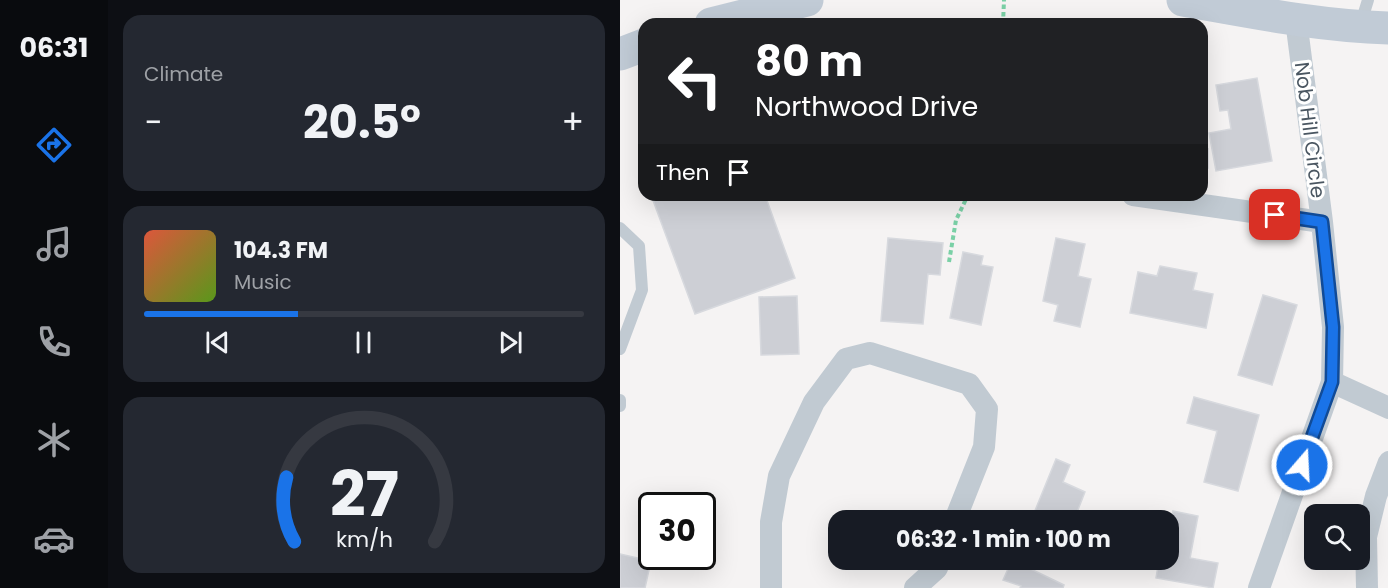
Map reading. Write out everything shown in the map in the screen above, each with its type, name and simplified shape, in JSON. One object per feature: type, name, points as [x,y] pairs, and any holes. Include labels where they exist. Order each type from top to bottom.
[{"type":"street","points":[[735,18],[807,0]]},
{"type":"street","points":[[1183,0],[1296,20],[1372,18]]},
{"type":"street","name":"Nob Hill Circle","points":[[1259,588],[1332,382],[1333,327],[1296,20]]},
{"type":"street","points":[[620,54],[638,47]]},
{"type":"street","points":[[1175,201],[1322,222]]},
{"type":"street","points":[[772,588],[771,522],[779,476],[814,402],[846,359],[870,352],[969,384],[987,409],[984,447],[959,510]]},
{"type":"street","points":[[1332,382],[1388,408]]},
{"type":"street","points":[[1367,588],[1367,537],[1376,496],[1388,462]]},
{"type":"street","points":[[915,588],[935,570]]},
{"type":"lane","points":[[620,228],[639,246],[642,290],[620,349]]},
{"type":"lane","points":[[620,400],[620,406]]},
{"type":"path","points":[[1003,18],[1004,0]]},
{"type":"path","points":[[949,262],[956,220],[965,201]]},
{"type":"building","points":[[1257,78],[1272,161],[1216,171],[1209,133],[1231,129],[1228,110],[1220,111],[1216,85]]},
{"type":"building","points":[[653,201],[767,201],[795,278],[695,314]]},
{"type":"building","points":[[888,238],[943,243],[940,275],[928,274],[923,324],[881,321]]},
{"type":"building","points":[[1056,238],[1085,244],[1078,276],[1091,279],[1080,327],[1054,321],[1058,305],[1043,301]]},
{"type":"building","points":[[963,252],[983,256],[981,265],[993,267],[981,325],[950,318]]},
{"type":"building","points":[[1160,266],[1197,273],[1193,290],[1213,294],[1206,328],[1130,313],[1138,272],[1157,276]]},
{"type":"building","points":[[1263,295],[1297,305],[1272,385],[1238,375]]},
{"type":"building","points":[[797,296],[799,354],[761,355],[759,297]]},
{"type":"building","points":[[1194,397],[1259,415],[1238,491],[1204,482],[1217,431],[1187,423]]},
{"type":"building","points":[[1056,459],[1070,465],[1063,482],[1085,492],[1078,510],[1035,510]]},
{"type":"building","points":[[1179,512],[1198,516],[1190,558],[1218,563],[1213,588],[1156,578],[1157,570],[1179,570]]},
{"type":"building","points":[[620,554],[638,558],[638,570],[649,570],[645,588],[620,588]]},
{"type":"building","points":[[1008,570],[1033,570],[1064,585],[1063,588],[1020,588],[1021,586],[1003,580]]},
{"type":"route","points":[[1275,215],[1322,222],[1333,327],[1332,382],[1302,465]]}]
